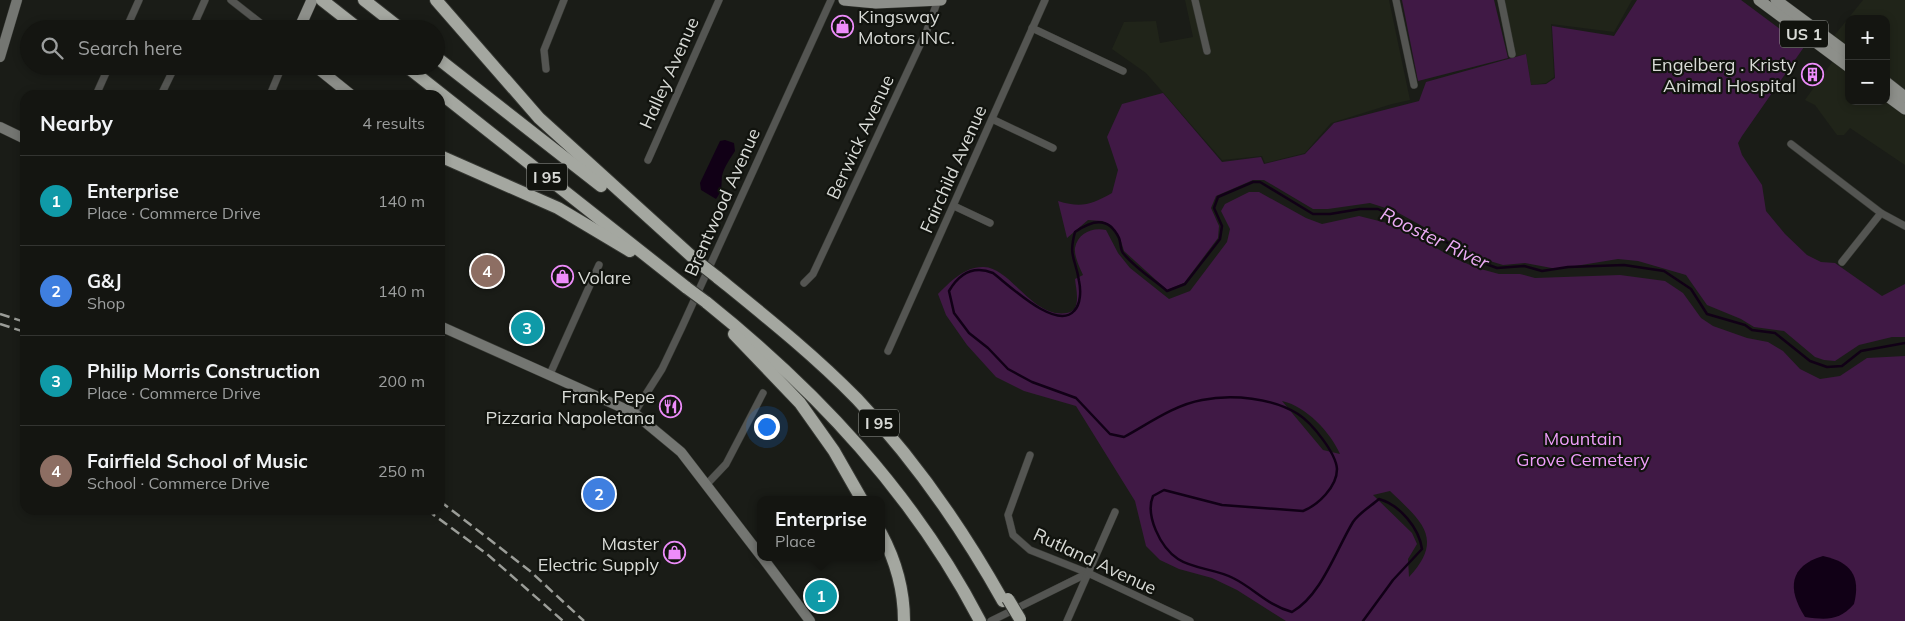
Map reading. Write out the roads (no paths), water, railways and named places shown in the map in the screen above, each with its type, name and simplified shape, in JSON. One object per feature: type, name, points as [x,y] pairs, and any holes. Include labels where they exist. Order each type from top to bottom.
[{"type":"highway","points":[[320,0],[347,20]]},
{"type":"highway","points":[[364,0],[390,20]]},
{"type":"highway","points":[[436,0],[538,118],[699,264]]},
{"type":"highway","name":"I 95","points":[[445,64],[717,277],[794,340],[857,399],[918,470],[972,547],[1018,620]]},
{"type":"highway","name":"I 95","points":[[417,75],[436,90]]},
{"type":"highway","name":"I 95","points":[[445,97],[706,302],[790,373],[854,439],[893,486],[925,530],[978,618]]},
{"type":"highway","points":[[445,158],[571,214],[687,288]]},
{"type":"highway","points":[[706,302],[800,403],[829,443],[860,496]]},
{"type":"highway","points":[[885,542],[898,573],[904,621]]},
{"type":"main road","points":[[0,57],[17,0]]},
{"type":"main road","points":[[305,20],[320,0]]},
{"type":"main road","points":[[844,0],[876,3],[939,0]]},
{"type":"main road","name":"US 1","points":[[1758,0],[1845,64]]},
{"type":"main road","name":"US 1","points":[[1776,0],[1845,51]]},
{"type":"main road","points":[[326,75],[345,90]]},
{"type":"main road","points":[[1890,85],[1905,97]]},
{"type":"main road","points":[[1890,98],[1905,109]]},
{"type":"main road","points":[[0,127],[20,137]]},
{"type":"main road","points":[[445,328],[634,413],[681,452],[757,552]]},
{"type":"main road","points":[[764,561],[810,621]]},
{"type":"street","points":[[130,20],[139,0]]},
{"type":"street","points":[[196,20],[205,0]]},
{"type":"street","points":[[231,0],[257,20]]},
{"type":"street","points":[[546,69],[544,50],[564,0]]},
{"type":"street","name":"Halley Avenue","points":[[648,160],[719,0]]},
{"type":"street","name":"Brentwood Avenue","points":[[634,413],[662,369],[682,328],[831,0]]},
{"type":"street","name":"Berwick Avenue","points":[[804,283],[813,274],[927,30],[939,0]]},
{"type":"street","name":"Fairchild Avenue","points":[[888,351],[1045,0]]},
{"type":"street","points":[[1195,0],[1207,51]]},
{"type":"street","points":[[1396,0],[1414,85]]},
{"type":"street","points":[[1500,0],[1512,54]]},
{"type":"street","points":[[1032,28],[1123,71]]},
{"type":"street","points":[[98,90],[104,75]]},
{"type":"street","points":[[164,90],[171,75]]},
{"type":"street","points":[[272,90],[278,75]]},
{"type":"street","points":[[992,119],[1054,148]]},
{"type":"street","points":[[1791,144],[1881,213],[1905,226]]},
{"type":"street","points":[[954,206],[990,223]]},
{"type":"street","points":[[1842,262],[1881,213]]},
{"type":"street","points":[[550,374],[599,265]]},
{"type":"street","points":[[707,484],[726,464],[763,393]]},
{"type":"street","name":"Rutland Avenue","points":[[1030,455],[1008,515],[1013,535],[1030,550],[1088,573],[1179,619],[1190,621]]},
{"type":"street","points":[[1067,621],[1115,512]]},
{"type":"street","points":[[991,621],[1088,573]]},
{"type":"waterway","name":"Rooster River","points":[[1363,621],[1393,580],[1422,549],[1413,526],[1401,512],[1387,502],[1379,499],[1353,522],[1320,584],[1302,605],[1292,612],[1268,601],[1233,578],[1178,559],[1165,547],[1153,521],[1151,512],[1153,496],[1164,490],[1222,505],[1303,511],[1315,504],[1330,489],[1337,469],[1336,462],[1328,447],[1304,418],[1277,404],[1252,399],[1226,397],[1202,400],[1181,406],[1124,437],[1110,434],[1076,398],[1032,382],[1008,369],[988,348],[969,333],[954,313],[949,291],[957,280],[973,271],[979,270],[993,273],[1033,304],[1045,311],[1066,316],[1074,311],[1080,297],[1080,285],[1072,253],[1075,232],[1087,225],[1099,222],[1110,226],[1115,231],[1123,253],[1167,291],[1185,284],[1220,239],[1222,226],[1214,208],[1218,197],[1253,182],[1260,182],[1313,214],[1378,209],[1452,245],[1478,261],[1497,268],[1524,266],[1542,271],[1568,267],[1624,265],[1664,271],[1691,289],[1707,314],[1745,325],[1752,330],[1775,333],[1810,361],[1827,367],[1842,366],[1861,351],[1905,343]]},
{"type":"railway","points":[[0,314],[20,320]]},
{"type":"railway","points":[[0,324],[20,330]]},
{"type":"railway","points":[[445,505],[530,571],[584,621]]},
{"type":"railway","points":[[434,515],[487,554],[563,621]]},
{"type":"place","name":"Kingsway Motors INC.","points":[[842,26]]},
{"type":"place","name":"Engelberg . Kristy Animal Hospital","points":[[1812,74]]},
{"type":"place","name":"Fairfield School of Music","points":[[487,271]]},
{"type":"place","name":"Volare","points":[[562,277]]},
{"type":"place","name":"Philip Morris Construction","points":[[527,328]]},
{"type":"place","name":"Frank Pepe Pizzaria Napoletana","points":[[671,406]]},
{"type":"place","name":"G&J","points":[[599,494]]},
{"type":"place","name":"Master Electric Supply","points":[[675,553]]},
{"type":"place","name":"Enterprise","points":[[821,596]]},
{"type":"park label","name":"Mountain Grove Cemetery","points":[[1583,448]]}]
